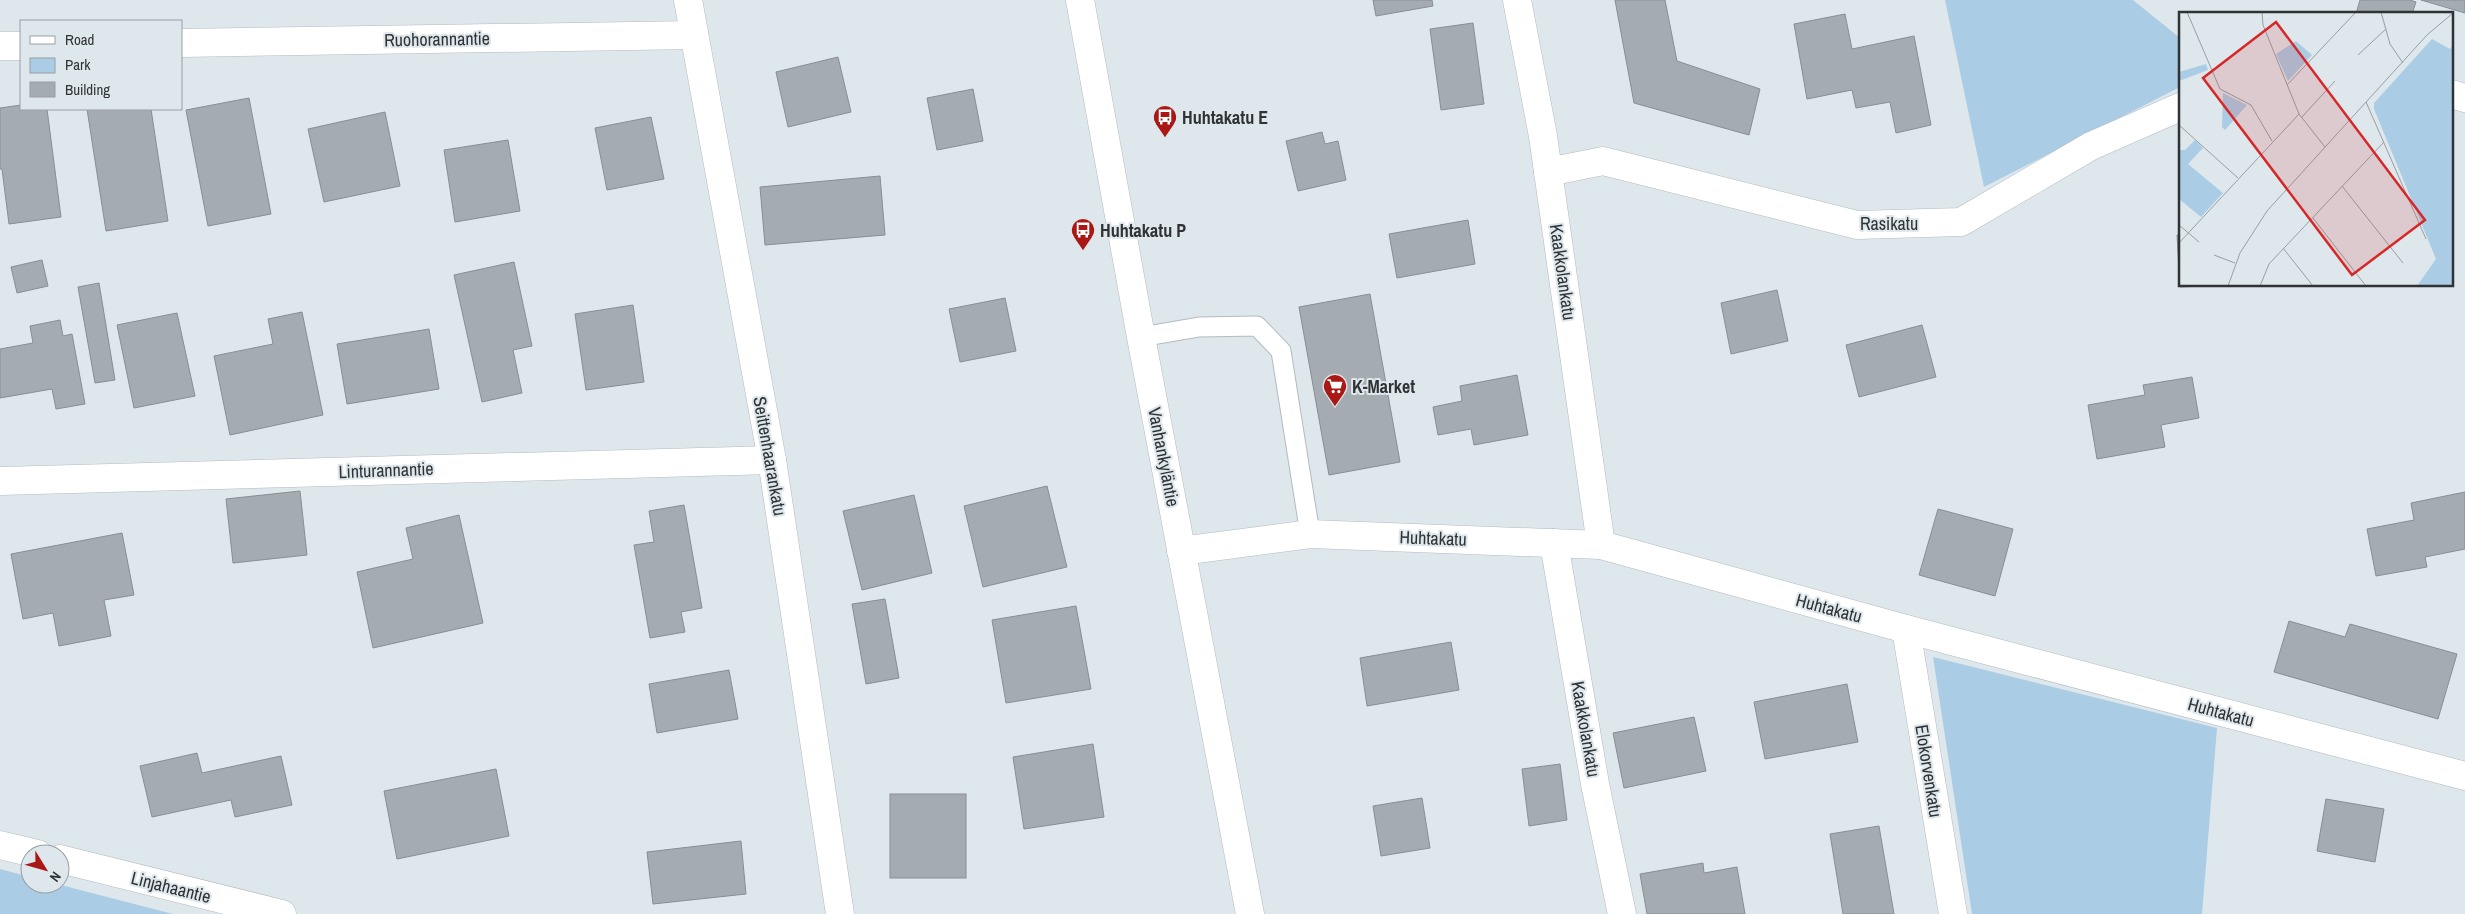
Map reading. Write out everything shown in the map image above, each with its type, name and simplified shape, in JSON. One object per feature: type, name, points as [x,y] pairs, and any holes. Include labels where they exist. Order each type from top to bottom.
[{"type":"street","name":"Seittenhaarankatu","points":[[688,0],[772,460],[840,914]]},
{"type":"street","name":"Vanhankyläntie","points":[[1080,0],[1141,337],[1250,914]]},
{"type":"street","name":"Kaakkolankatu","points":[[1517,0],[1548,172],[1601,545]]},
{"type":"street","name":"Ruohorannantie","points":[[182,43],[694,35]]},
{"type":"street","points":[[0,46],[20,46]]},
{"type":"street","points":[[2452,94],[2465,98]]},
{"type":"street","name":"Rasikatu","points":[[1548,172],[1603,161],[1857,225],[1962,222],[2091,146],[2179,107]]},
{"type":"street","name":"Linturannantie","points":[[0,481],[772,460]]},
{"type":"street","name":"Huhtakatu","points":[[1181,552],[1310,534],[1601,545],[1906,629],[2465,776]]},
{"type":"street","name":"Kaakkolankatu","points":[[1554,543],[1595,784],[1622,914]]},
{"type":"street","name":"Elokorvenkatu","points":[[1906,629],[1953,914]]},
{"type":"street","points":[[0,845],[20,850]]},
{"type":"street","name":"Linjahaantie","points":[[70,861],[282,914]]},
{"type":"lane","points":[[1141,337],[1199,327],[1257,326],[1281,351],[1310,534]]},
{"type":"green space","points":[[1945,0],[2133,0],[2179,37],[2179,88],[1984,187]]},
{"type":"green space","points":[[1933,657],[2217,728],[2202,914],[1972,914]]},
{"type":"green space","points":[[0,869],[20,874],[20,894],[70,894],[70,887],[173,914],[0,914]]},
{"type":"building","points":[[1373,0],[1432,0],[1433,6],[1376,16]]},
{"type":"building","points":[[1615,0],[1665,0],[1677,61],[1760,89],[1749,135],[1634,103]]},
{"type":"building","points":[[2360,0],[2410,0],[2416,2],[2413,12],[2357,12]]},
{"type":"building","points":[[2421,0],[2465,0],[2465,13]]},
{"type":"building","points":[[1845,14],[1852,49],[1914,36],[1931,125],[1896,133],[1890,102],[1856,108],[1852,90],[1807,99],[1794,24]]},
{"type":"building","points":[[1473,23],[1484,104],[1441,110],[1430,29]]},
{"type":"building","points":[[838,57],[851,112],[788,127],[776,72]]},
{"type":"building","points":[[973,89],[983,141],[937,150],[927,98]]},
{"type":"building","points":[[249,98],[271,214],[208,226],[186,110]]},
{"type":"building","points":[[20,105],[20,110],[47,110],[61,217],[9,224],[2,169],[0,169],[0,108]]},
{"type":"building","points":[[87,110],[151,110],[168,221],[106,231]]},
{"type":"building","points":[[385,112],[400,186],[324,202],[308,129]]},
{"type":"building","points":[[651,117],[664,179],[607,190],[595,128]]},
{"type":"building","points":[[1322,132],[1325,144],[1338,141],[1346,180],[1298,191],[1286,141]]},
{"type":"building","points":[[508,140],[520,211],[455,222],[444,150]]},
{"type":"building","points":[[880,176],[885,235],[765,245],[760,187]]},
{"type":"building","points":[[1468,220],[1475,264],[1397,278],[1389,234]]},
{"type":"building","points":[[2177,235],[2179,235],[2179,270]]},
{"type":"building","points":[[42,260],[48,286],[17,293],[11,267]]},
{"type":"building","points":[[514,262],[532,346],[513,350],[522,393],[482,402],[454,275]]},
{"type":"building","points":[[99,283],[115,380],[95,383],[78,287]]},
{"type":"building","points":[[1777,290],[1788,341],[1731,354],[1721,303]]},
{"type":"building","points":[[1370,294],[1400,462],[1329,475],[1299,307]]},
{"type":"building","points":[[1005,298],[1016,351],[960,362],[949,309]]},
{"type":"building","points":[[633,305],[644,382],[586,390],[575,314]]},
{"type":"building","points":[[302,312],[323,415],[230,435],[214,356],[273,344],[268,319]]},
{"type":"building","points":[[177,313],[195,396],[134,408],[117,325]]},
{"type":"building","points":[[60,320],[63,336],[72,334],[85,404],[56,409],[52,389],[0,398],[0,349],[33,343],[30,326]]},
{"type":"building","points":[[1922,325],[1936,377],[1859,397],[1846,345]]},
{"type":"building","points":[[429,329],[439,389],[347,404],[337,344]]},
{"type":"building","points":[[1517,375],[1528,435],[1474,445],[1471,429],[1438,435],[1433,407],[1462,401],[1460,386]]},
{"type":"building","points":[[2192,377],[2199,418],[2161,425],[2165,447],[2097,459],[2088,405],[2145,395],[2143,385]]},
{"type":"building","points":[[1047,486],[1067,567],[983,587],[964,506]]},
{"type":"building","points":[[300,491],[307,555],[233,563],[226,499]]},
{"type":"building","points":[[2465,492],[2465,549],[2425,557],[2427,567],[2376,576],[2367,529],[2414,520],[2411,503]]},
{"type":"building","points":[[914,495],[932,573],[862,590],[843,511]]},
{"type":"building","points":[[684,505],[702,608],[681,612],[685,632],[650,638],[634,545],[654,542],[649,511]]},
{"type":"building","points":[[1938,509],[2013,529],[1995,596],[1919,575]]},
{"type":"building","points":[[459,515],[483,623],[373,648],[357,572],[413,559],[406,528]]},
{"type":"building","points":[[122,533],[134,595],[104,600],[111,636],[59,646],[53,613],[23,619],[11,554]]},
{"type":"building","points":[[885,599],[899,678],[866,684],[852,604]]},
{"type":"building","points":[[1076,606],[1091,689],[1006,703],[992,620]]},
{"type":"building","points":[[2289,621],[2345,637],[2350,624],[2457,654],[2438,719],[2274,672]]},
{"type":"building","points":[[1451,642],[1459,690],[1367,706],[1360,658]]},
{"type":"building","points":[[729,670],[738,719],[657,733],[649,684]]},
{"type":"building","points":[[1847,684],[1858,742],[1765,759],[1754,702]]},
{"type":"building","points":[[1694,717],[1706,771],[1624,788],[1613,733]]},
{"type":"building","points":[[1093,744],[1104,817],[1024,829],[1013,757]]},
{"type":"building","points":[[197,753],[202,773],[281,756],[292,805],[235,817],[231,800],[152,817],[140,766]]},
{"type":"building","points":[[1560,764],[1567,820],[1529,826],[1522,769]]},
{"type":"building","points":[[496,769],[509,836],[397,859],[384,791]]},
{"type":"building","points":[[890,794],[966,794],[966,878],[890,878]]},
{"type":"building","points":[[1422,798],[1430,848],[1381,856],[1373,806]]},
{"type":"building","points":[[2326,799],[2384,809],[2375,862],[2317,851]]},
{"type":"building","points":[[1879,826],[1894,914],[1843,914],[1830,834]]},
{"type":"building","points":[[741,841],[746,894],[653,904],[647,852]]},
{"type":"building","points":[[1703,863],[1704,873],[1737,867],[1745,914],[1647,914],[1640,874]]},
{"type":"place","name":"Huhtakatu E","points":[[1165,138]]},
{"type":"place","name":"Huhtakatu P","points":[[1083,251]]},
{"type":"place","name":"K-Market","points":[[1335,407]]}]
